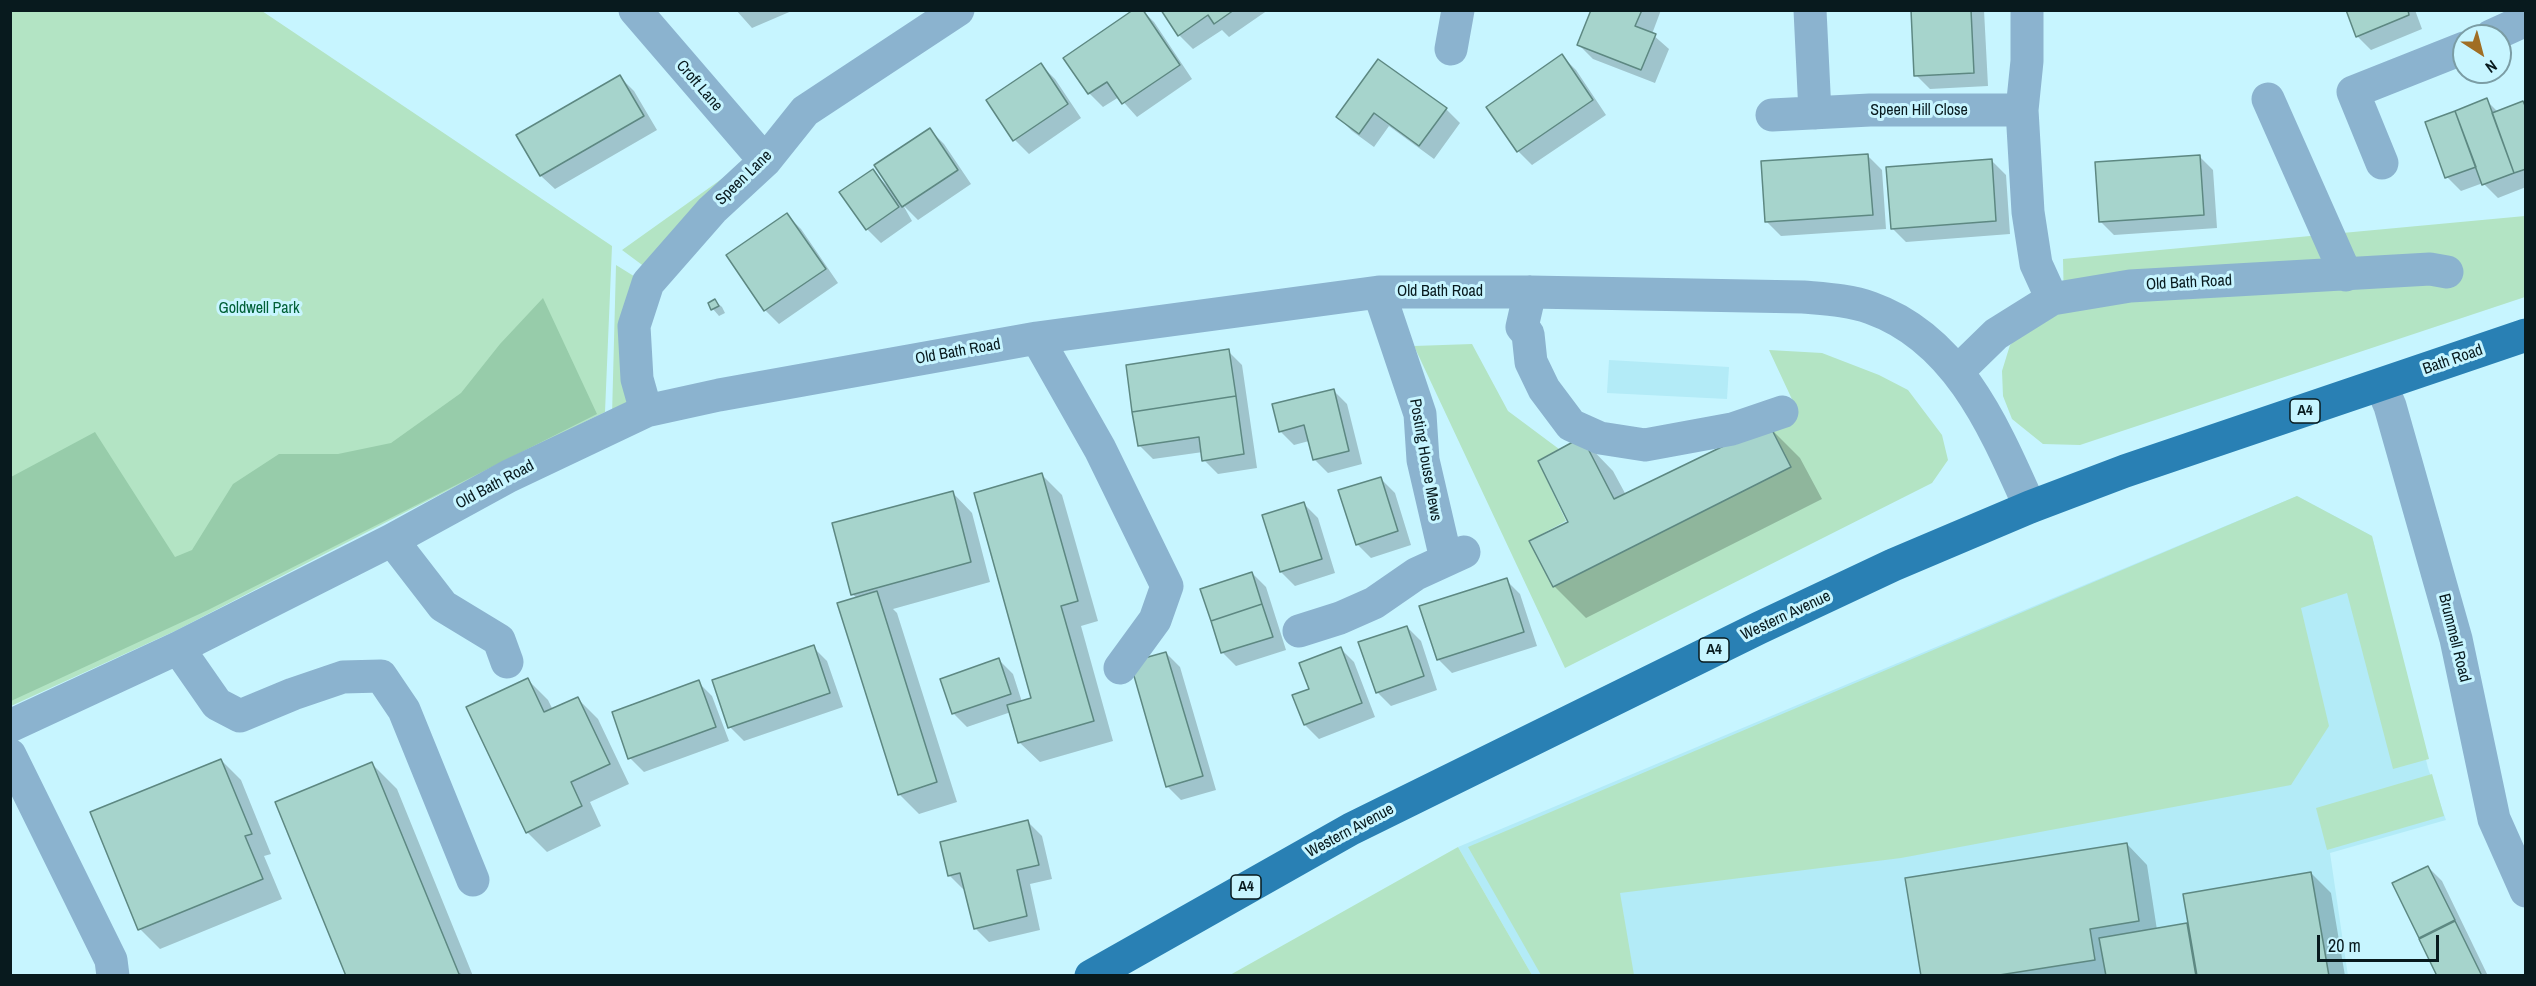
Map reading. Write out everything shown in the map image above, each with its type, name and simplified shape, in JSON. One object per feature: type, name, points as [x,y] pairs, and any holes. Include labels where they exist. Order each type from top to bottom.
[{"type":"main road","name":"Bath Road","points":[[2381,385],[2526,335]]},
{"type":"main road","name":"Western Avenue","points":[[1091,975],[1341,835],[1770,623],[1893,565],[2030,507],[2125,471],[2381,385]]},
{"type":"street","name":"Croft Lane","points":[[635,10],[765,161]]},
{"type":"street","name":"Speen Lane","points":[[646,411],[638,379],[634,326],[648,283],[712,210],[765,161],[805,111],[958,10]]},
{"type":"street","points":[[1451,49],[1458,10]]},
{"type":"street","points":[[1810,10],[1815,113]]},
{"type":"street","points":[[2027,10],[2027,61],[2022,110],[2028,212],[2036,264],[2052,299]]},
{"type":"street","points":[[2512,26],[2526,20]]},
{"type":"street","points":[[2382,163],[2353,92],[2452,53]]},
{"type":"street","points":[[2268,99],[2346,275]]},
{"type":"street","name":"Speen Hill Close","points":[[1772,115],[1870,110],[2022,110]]},
{"type":"street","name":"Old Bath Road","points":[[1957,372],[1996,334],[2052,299],[2130,286],[2430,269],[2446,272]]},
{"type":"street","name":"Old Bath Road","points":[[10,726],[177,648],[392,540],[509,476],[646,411],[719,395],[1037,338],[1379,292],[1803,297],[1843,301],[1870,307],[1897,320],[1938,350],[1957,372],[1975,397],[2003,448],[2030,507]]},
{"type":"street","name":"Posting House Mews","points":[[1299,631],[1340,618],[1374,603],[1416,574],[1455,556],[1423,460],[1420,414],[1379,292]]},
{"type":"street","points":[[1530,292],[1522,327],[1528,334],[1531,362],[1544,389],[1571,425],[1600,438],[1645,445],[1732,429],[1782,412]]},
{"type":"street","points":[[1037,338],[1100,449],[1167,586],[1155,620],[1120,668]]},
{"type":"street","name":"Brummell Road","points":[[2381,385],[2390,406],[2456,639],[2494,819],[2526,891]]},
{"type":"street","points":[[392,540],[443,606],[499,640],[507,662]]},
{"type":"street","points":[[177,648],[217,704],[240,716],[293,694],[343,677],[381,676],[404,710],[473,880]]},
{"type":"street","points":[[10,755],[111,960],[113,975]]},
{"type":"shaded area","points":[[1609,360],[1729,367],[1727,399],[1607,393]]},
{"type":"shaded area","points":[[2297,496],[2372,536],[2428,768],[2446,820],[2330,853],[2348,976],[1532,975],[1458,847]]},
{"type":"green space","name":"Goldwell Park","points":[[10,11],[262,11],[612,246],[605,412],[175,631],[11,706]]},
{"type":"green space","points":[[751,158],[653,273],[622,250]]},
{"type":"green space","points":[[2525,216],[2525,297],[2080,445],[2043,444],[2012,419],[2003,396],[2002,371],[2010,345],[2036,320],[2064,306],[2063,259]]},
{"type":"green space","points":[[616,265],[645,283],[641,409],[612,416]]},
{"type":"green space","points":[[543,298],[597,414],[208,610],[11,701],[11,477],[95,432],[175,557],[192,550],[233,484],[279,454],[338,454],[391,443],[461,393],[500,344]]},
{"type":"green space","points":[[1472,344],[1508,411],[1559,449],[1538,461],[1566,521],[1529,541],[1553,587],[1791,467],[1769,423],[1797,410],[1769,350],[1822,353],[1879,375],[1908,390],[1942,435],[1948,460],[1932,483],[1565,668],[1414,346]]},
{"type":"green space","points":[[2297,496],[2372,536],[2429,759],[2393,769],[2347,593],[2301,608],[2329,726],[2291,785],[1901,858],[1620,893],[1634,975],[1541,975],[1468,847]]},
{"type":"green space","points":[[2432,774],[2444,816],[2327,850],[2316,808]]},
{"type":"green space","points":[[1458,847],[1532,975],[1230,975]]},
{"type":"building","points":[[1133,10],[1143,10],[1180,65],[1122,104],[1107,82],[1088,94],[1063,58]]},
{"type":"building","points":[[1161,10],[1234,10],[1214,24],[1208,15],[1178,36]]},
{"type":"building","points":[[1591,10],[1642,10],[1635,26],[1656,34],[1641,70],[1577,45]]},
{"type":"building","points":[[1911,10],[1971,10],[1974,73],[1914,76]]},
{"type":"building","points":[[2346,10],[2408,10],[2409,15],[2356,37]]},
{"type":"building","points":[[1562,54],[1593,100],[1517,152],[1486,107]]},
{"type":"building","points":[[1378,59],[1447,108],[1419,146],[1374,113],[1359,134],[1336,117]]},
{"type":"building","points":[[1041,63],[1068,104],[1013,141],[986,100]]},
{"type":"building","points":[[620,75],[644,116],[540,176],[516,135]]},
{"type":"building","points":[[2487,98],[2514,173],[2482,185],[2455,111]]},
{"type":"building","points":[[2523,101],[2526,108],[2526,169],[2514,173],[2492,113]]},
{"type":"building","points":[[2455,111],[2476,167],[2445,178],[2425,122]]},
{"type":"building","points":[[930,128],[958,170],[902,207],[874,165]]},
{"type":"building","points":[[1868,154],[1873,215],[1765,222],[1761,161]]},
{"type":"building","points":[[2200,155],[2204,215],[2099,222],[2095,162]]},
{"type":"building","points":[[1992,159],[1996,221],[1891,229],[1886,167]]},
{"type":"building","points":[[873,169],[899,207],[866,230],[839,192]]},
{"type":"building","points":[[787,213],[826,269],[764,311],[726,255]]},
{"type":"building","points":[[715,299],[719,306],[711,310],[708,303]]},
{"type":"building","points":[[1229,349],[1236,396],[1132,412],[1126,365]]},
{"type":"building","points":[[1334,389],[1349,451],[1313,460],[1304,425],[1279,432],[1272,404]]},
{"type":"building","points":[[1236,396],[1244,454],[1202,461],[1199,437],[1138,446],[1132,412]]},
{"type":"building","points":[[1769,424],[1791,467],[1553,587],[1529,541],[1568,522],[1538,461],[1582,437],[1614,499]]},
{"type":"building","points":[[1042,473],[1078,601],[1061,606],[1094,721],[1018,743],[1007,705],[1031,698],[974,493]]},
{"type":"building","points":[[1381,477],[1398,531],[1356,545],[1338,490]]},
{"type":"building","points":[[953,491],[971,562],[851,595],[832,523]]},
{"type":"building","points":[[1304,502],[1322,559],[1280,572],[1262,515]]},
{"type":"building","points":[[1252,572],[1262,604],[1211,621],[1200,589]]},
{"type":"building","points":[[1507,578],[1524,632],[1437,660],[1419,606]]},
{"type":"building","points":[[877,591],[937,782],[898,795],[837,603]]},
{"type":"building","points":[[1262,604],[1273,637],[1221,653],[1211,621]]},
{"type":"building","points":[[1407,626],[1424,676],[1376,693],[1358,642]]},
{"type":"building","points":[[814,645],[830,693],[728,728],[712,680]]},
{"type":"building","points":[[1341,647],[1362,703],[1304,725],[1292,695],[1309,689],[1299,663]]},
{"type":"building","points":[[1166,652],[1203,776],[1166,787],[1130,662]]},
{"type":"building","points":[[999,658],[1011,694],[952,714],[940,679]]},
{"type":"building","points":[[528,678],[544,712],[578,697],[610,764],[571,782],[582,806],[526,833],[466,707]]},
{"type":"building","points":[[699,680],[716,727],[628,759],[612,712]]},
{"type":"building","points":[[221,759],[252,834],[245,836],[263,879],[138,930],[90,812]]},
{"type":"building","points":[[372,762],[459,974],[465,976],[346,976],[275,802]]},
{"type":"building","points":[[1028,820],[1039,865],[1017,870],[1027,916],[974,929],[960,873],[948,876],[940,842]]},
{"type":"building","points":[[2127,843],[2139,921],[2090,929],[2095,960],[1993,976],[1921,976],[1905,878]]},
{"type":"building","points":[[2428,866],[2455,920],[2419,938],[2392,883]]},
{"type":"building","points":[[2311,872],[2329,976],[2197,976],[2183,894]]},
{"type":"building","points":[[2455,921],[2482,976],[2437,976],[2419,939]]},
{"type":"building","points":[[2187,923],[2196,976],[2106,976],[2099,938]]}]
